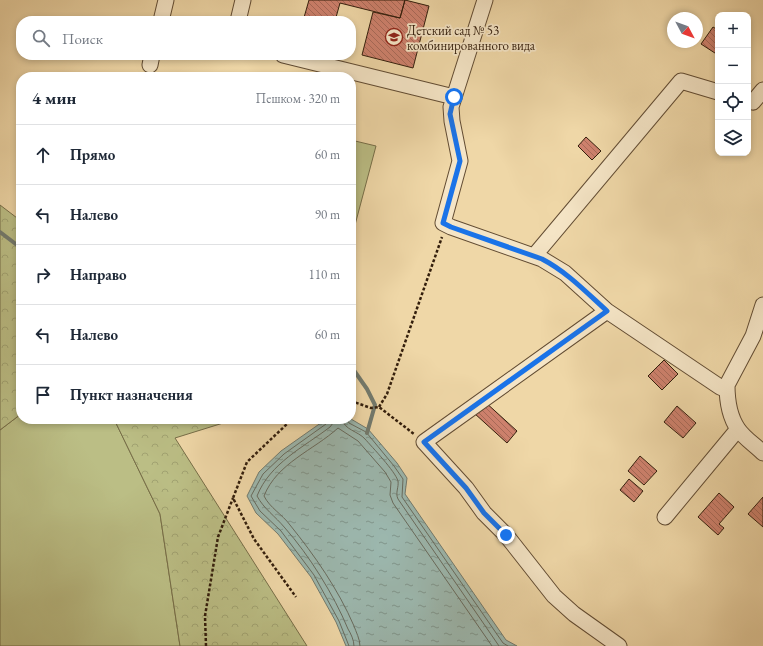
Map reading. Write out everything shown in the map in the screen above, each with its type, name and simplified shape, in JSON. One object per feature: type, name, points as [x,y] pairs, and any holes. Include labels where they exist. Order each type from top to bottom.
[{"type":"street","points":[[162,16],[166,0]]},
{"type":"street","points":[[239,16],[243,0]]},
{"type":"street","points":[[485,0],[450,114],[460,161],[443,223],[534,256],[550,264],[565,273],[607,311],[720,388],[727,390]]},
{"type":"street","points":[[303,60],[352,72]]},
{"type":"street","points":[[356,73],[454,97]]},
{"type":"street","points":[[534,256],[681,81],[715,91]]},
{"type":"street","points":[[751,101],[753,102],[763,90]]},
{"type":"street","points":[[763,306],[758,337],[727,384],[728,405],[738,429],[763,453]]},
{"type":"street","points":[[607,311],[424,442],[466,488],[484,513],[506,535],[554,596],[574,614],[619,646]]},
{"type":"street","points":[[665,517],[738,429]]},
{"type":"path","points":[[378,407],[387,394],[442,237],[443,223]]},
{"type":"path","points":[[356,403],[371,408],[378,407],[424,442]]},
{"type":"path","points":[[206,646],[205,616],[218,537],[247,462],[287,424]]},
{"type":"path","points":[[233,498],[254,540],[296,597]]},
{"type":"green space","points":[[356,141],[376,146],[356,221]]},
{"type":"green space","points":[[0,205],[16,217],[16,418],[0,430]]},
{"type":"green space","points":[[16,418],[16,424],[116,424],[160,514],[180,646],[0,646],[0,430]]},
{"type":"green space","points":[[116,424],[220,424],[175,438],[307,646],[180,646],[160,514]]},
{"type":"water","points":[[356,422],[368,429],[397,463],[407,478],[405,494],[506,640],[517,646],[346,646],[336,622],[311,577],[278,534],[256,513],[247,496],[259,472],[281,451],[319,424],[356,424]]},
{"type":"building","points":[[309,0],[405,0],[400,18],[340,3],[336,16],[304,16]]},
{"type":"building","name":"Детский сад № 53 комбинированного вида","points":[[405,0],[429,6],[413,68],[362,55],[373,12],[400,18]]},
{"type":"building","points":[[713,27],[715,28],[715,53],[703,45],[703,41]]},
{"type":"building","points":[[586,137],[601,151],[592,160],[578,146]]},
{"type":"building","points":[[664,360],[678,374],[662,390],[648,376]]},
{"type":"building","points":[[484,401],[517,431],[507,443],[474,413]]},
{"type":"building","points":[[677,406],[696,423],[683,438],[664,422]]},
{"type":"building","points":[[640,456],[657,471],[644,485],[628,471]]},
{"type":"building","points":[[629,479],[643,491],[634,502],[620,490]]},
{"type":"building","points":[[719,493],[734,507],[719,524],[724,528],[718,535],[698,517]]},
{"type":"building","points":[[763,497],[763,527],[748,514]]},
{"type":"waterway","points":[[0,232],[16,244]]},
{"type":"waterway","points":[[356,373],[367,389],[375,405],[367,433]]},
{"type":"place","name":"Детский сад № 53 комбинированного вида","points":[[394,37]]},
{"type":"route","points":[[454,97],[450,114],[460,161],[443,223],[542,259],[565,273],[607,311],[424,442],[466,488],[484,513],[506,535]]}]
